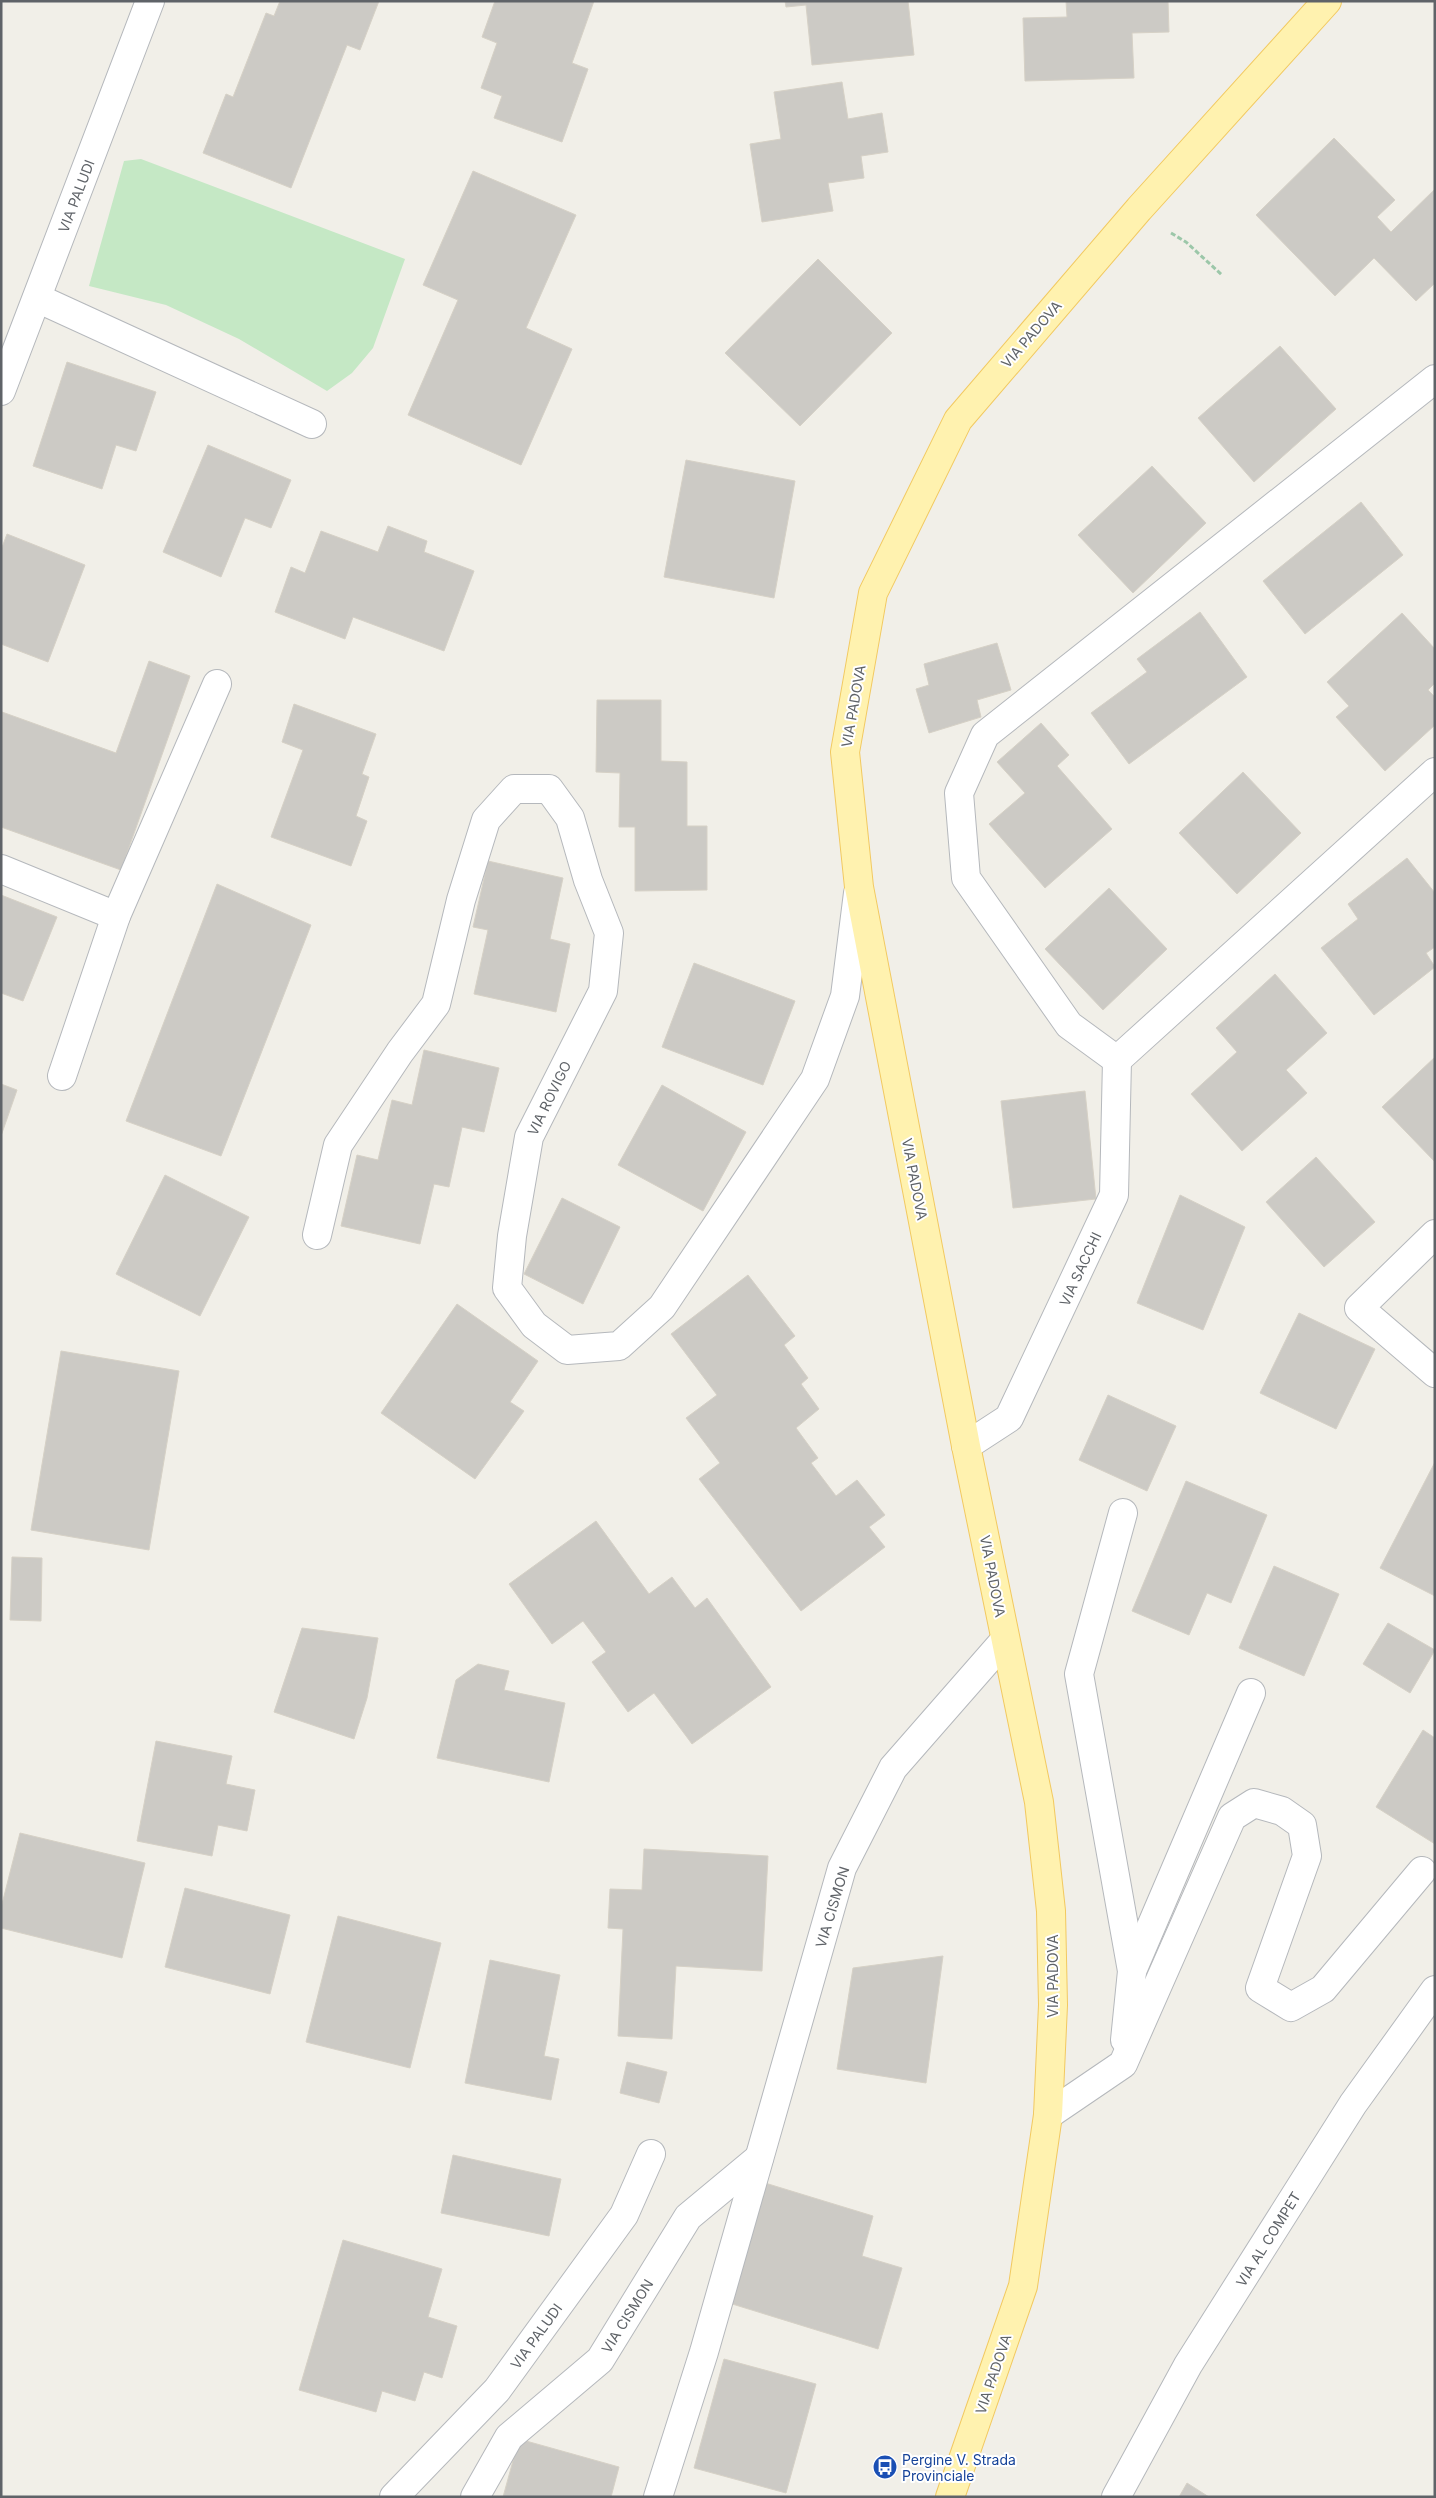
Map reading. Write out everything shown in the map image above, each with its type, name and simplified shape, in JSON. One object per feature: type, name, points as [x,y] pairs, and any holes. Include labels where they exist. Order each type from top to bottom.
[{"type":"main road","name":"VIA PADOVA","points":[[950,2497],[1023,2286],[1048,2116],[1053,2004],[1051,1911],[1039,1802],[966,1446],[859,887],[845,752],[873,593],[958,420],[1139,209],[1327,1]]},
{"type":"street","name":"VIA PALUDI","points":[[1,390],[150,1]]},
{"type":"street","points":[[37,298],[312,424]]},
{"type":"street","points":[[1435,379],[986,735],[959,793],[966,878],[1069,1025],[1117,1060],[1435,772]]},
{"type":"street","points":[[62,1076],[116,916],[217,684]]},
{"type":"street","name":"VIA ROVIGO","points":[[317,1235],[338,1145],[400,1052],[436,1004],[461,900],[486,820],[514,789],[549,789],[570,818],[588,880],[609,932],[603,991],[529,1137],[512,1236],[507,1288],[534,1325],[567,1350],[619,1346],[662,1307],[815,1079],[845,996],[859,887]]},
{"type":"street","points":[[1,869],[116,916]]},
{"type":"street","name":"VIA SACCHI","points":[[966,1446],[1009,1418],[1114,1195],[1117,1060]]},
{"type":"street","points":[[1435,1234],[1359,1308],[1435,1373]]},
{"type":"street","points":[[1123,1514],[1079,1674],[1132,1971],[1123,2064]]},
{"type":"street","name":"VIA CISMON","points":[[658,2497],[704,2352],[842,1868],[893,1768],[1005,1640]]},
{"type":"street","points":[[1132,1971],[1251,1693]]},
{"type":"street","points":[[1048,2116],[1123,2064],[1232,1818],[1254,1803],[1282,1811],[1302,1825],[1307,1856],[1260,1988],[1292,2007],[1323,1988],[1422,1871]]},
{"type":"street","name":"VIA AL COMPET","points":[[1116,2497],[1188,2365],[1353,2104],[1435,1990]]},
{"type":"street","name":"VIA PALUDI","points":[[394,2497],[497,2390],[624,2215],[651,2154]]},
{"type":"street","name":"VIA CISMON","points":[[475,2497],[509,2437],[600,2360],[688,2217],[759,2158]]},
{"type":"path","points":[[1166,230],[1186,242],[1222,275]]},
{"type":"green space","points":[[141,159],[405,259],[373,348],[352,373],[327,391],[239,339],[166,305],[89,286],[124,161]]},
{"type":"building","points":[[280,1],[379,1],[360,50],[347,45],[291,188],[203,153],[226,94],[233,97],[266,13],[274,16]]},
{"type":"building","points":[[495,1],[594,1],[572,63],[588,69],[562,142],[494,118],[502,96],[481,88],[497,43],[482,37]]},
{"type":"building","points":[[785,1],[908,1],[914,55],[812,65],[806,5],[786,7]]},
{"type":"building","points":[[1066,1],[1168,1],[1169,32],[1132,33],[1134,78],[1025,81],[1023,18],[1067,17]]},
{"type":"building","points":[[842,82],[848,119],[882,113],[888,152],[861,156],[864,178],[828,183],[833,211],[762,222],[750,144],[781,139],[774,92]]},
{"type":"building","points":[[1334,138],[1395,200],[1377,217],[1391,232],[1435,189],[1435,283],[1416,301],[1374,258],[1335,296],[1256,215]]},
{"type":"building","points":[[473,171],[576,215],[526,328],[572,349],[521,465],[408,415],[458,300],[423,285]]},
{"type":"building","points":[[818,259],[892,333],[800,426],[725,353]]},
{"type":"building","points":[[1280,346],[1336,409],[1254,482],[1198,418]]},
{"type":"building","points":[[67,362],[156,392],[136,451],[116,445],[102,489],[33,466]]},
{"type":"building","points":[[208,445],[291,480],[271,528],[245,518],[221,577],[163,552]]},
{"type":"building","points":[[686,460],[795,481],[774,598],[664,577]]},
{"type":"building","points":[[1152,466],[1206,523],[1133,593],[1078,535]]},
{"type":"building","points":[[1361,502],[1403,555],[1305,634],[1263,581]]},
{"type":"building","points":[[388,526],[427,541],[424,552],[474,571],[444,651],[353,617],[345,639],[275,612],[291,567],[305,573],[321,531],[378,552]]},
{"type":"building","points":[[7,534],[85,565],[48,662],[1,644],[1,550]]},
{"type":"building","points":[[1200,612],[1247,677],[1129,764],[1091,713],[1147,672],[1137,659]]},
{"type":"building","points":[[1402,613],[1435,649],[1435,683],[1428,690],[1435,697],[1435,725],[1385,771],[1336,717],[1349,706],[1327,682]]},
{"type":"building","points":[[997,643],[1011,690],[977,700],[981,717],[929,733],[916,689],[929,685],[924,664]]},
{"type":"building","points":[[149,661],[190,676],[121,870],[1,827],[2,712],[116,753]]},
{"type":"building","points":[[597,700],[661,700],[661,761],[687,762],[687,826],[707,826],[707,890],[635,891],[635,827],[619,827],[620,773],[596,772]]},
{"type":"building","points":[[294,704],[376,734],[362,774],[369,777],[356,816],[367,821],[351,866],[271,837],[303,750],[282,742]]},
{"type":"building","points":[[1041,723],[1069,755],[1057,766],[1112,829],[1045,888],[989,824],[1025,793],[997,762]]},
{"type":"building","points":[[1243,772],[1301,833],[1237,894],[1179,833]]},
{"type":"building","points":[[1407,858],[1435,893],[1435,947],[1426,953],[1435,967],[1374,1015],[1321,948],[1358,919],[1348,904]]},
{"type":"building","points":[[488,861],[563,878],[550,939],[570,944],[556,1012],[474,994],[488,930],[473,927]]},
{"type":"building","points":[[217,884],[311,925],[221,1156],[126,1121]]},
{"type":"building","points":[[1109,888],[1167,949],[1103,1010],[1045,949]]},
{"type":"building","points":[[1,895],[57,917],[23,1001],[1,993]]},
{"type":"building","points":[[694,963],[795,1001],[763,1085],[662,1047]]},
{"type":"building","points":[[1275,974],[1327,1033],[1286,1070],[1307,1093],[1242,1151],[1191,1094],[1237,1052],[1216,1028]]},
{"type":"building","points":[[424,1050],[499,1068],[484,1132],[462,1127],[449,1187],[434,1184],[420,1244],[341,1226],[357,1155],[378,1160],[392,1100],[412,1105]]},
{"type":"building","points":[[1435,1057],[1435,1162],[1382,1107]]},
{"type":"building","points":[[1,1084],[17,1090],[1,1136]]},
{"type":"building","points":[[662,1085],[746,1132],[703,1211],[618,1165]]},
{"type":"building","points":[[1085,1091],[1096,1199],[1013,1208],[1001,1101]]},
{"type":"building","points":[[1316,1157],[1375,1222],[1324,1267],[1266,1202]]},
{"type":"building","points":[[165,1175],[249,1217],[200,1316],[116,1274]]},
{"type":"building","points":[[1180,1195],[1245,1227],[1203,1330],[1137,1303]]},
{"type":"building","points":[[562,1198],[620,1227],[583,1304],[524,1274]]},
{"type":"building","points":[[748,1275],[795,1336],[784,1345],[808,1378],[801,1384],[819,1409],[796,1428],[818,1458],[811,1463],[836,1496],[857,1480],[885,1515],[869,1527],[885,1547],[801,1611],[699,1479],[720,1463],[686,1418],[717,1395],[671,1334]]},
{"type":"building","points":[[457,1304],[538,1361],[510,1402],[524,1411],[475,1479],[381,1413]]},
{"type":"building","points":[[1299,1313],[1375,1349],[1336,1429],[1260,1393]]},
{"type":"building","points":[[61,1351],[179,1371],[149,1550],[31,1530]]},
{"type":"building","points":[[1108,1395],[1176,1426],[1147,1491],[1079,1460]]},
{"type":"building","points":[[1435,1462],[1435,1596],[1380,1568]]},
{"type":"building","points":[[1186,1481],[1267,1515],[1231,1603],[1207,1593],[1189,1635],[1132,1611]]},
{"type":"building","points":[[596,1521],[649,1594],[672,1577],[695,1608],[707,1598],[771,1687],[692,1744],[654,1693],[628,1712],[592,1662],[606,1652],[583,1621],[552,1644],[509,1584]]},
{"type":"building","points":[[12,1557],[42,1558],[41,1621],[10,1620]]},
{"type":"building","points":[[1274,1566],[1339,1594],[1304,1676],[1239,1648]]},
{"type":"building","points":[[1388,1623],[1435,1650],[1410,1693],[1363,1664]]},
{"type":"building","points":[[302,1628],[378,1638],[367,1698],[354,1739],[274,1712]]},
{"type":"building","points":[[478,1664],[509,1671],[504,1690],[565,1703],[549,1782],[437,1758],[456,1680]]},
{"type":"building","points":[[1423,1730],[1435,1738],[1435,1844],[1376,1807]]},
{"type":"building","points":[[156,1741],[232,1756],[226,1784],[255,1790],[247,1831],[218,1825],[212,1856],[137,1841]]},
{"type":"building","points":[[20,1833],[145,1863],[122,1958],[1,1928],[1,1908]]},
{"type":"building","points":[[644,1849],[768,1856],[762,1971],[676,1966],[672,2039],[618,2036],[623,1929],[608,1928],[610,1889],[642,1890]]},
{"type":"building","points":[[185,1888],[290,1915],[270,1994],[165,1967]]},
{"type":"building","points":[[338,1916],[441,1943],[410,2068],[306,2042]]},
{"type":"building","points":[[943,1956],[926,2083],[837,2069],[853,1968]]},
{"type":"building","points":[[490,1960],[560,1975],[544,2056],[559,2059],[551,2100],[465,2083]]},
{"type":"building","points":[[627,2062],[667,2072],[659,2103],[620,2093]]},
{"type":"building","points":[[453,2155],[561,2179],[549,2236],[441,2213]]},
{"type":"building","points":[[765,2183],[873,2216],[862,2256],[902,2268],[878,2349],[729,2303]]},
{"type":"building","points":[[343,2240],[442,2269],[428,2317],[457,2326],[442,2378],[424,2372],[415,2401],[382,2391],[376,2412],[299,2390]]},
{"type":"building","points":[[724,2359],[816,2384],[786,2493],[694,2468]]},
{"type":"building","points":[[519,2439],[619,2467],[611,2497],[503,2497]]},
{"type":"building","points":[[1187,2483],[1209,2497],[1179,2497]]},
{"type":"place","name":"Pergine V. Strada Provinciale","points":[[885,2467]]}]
